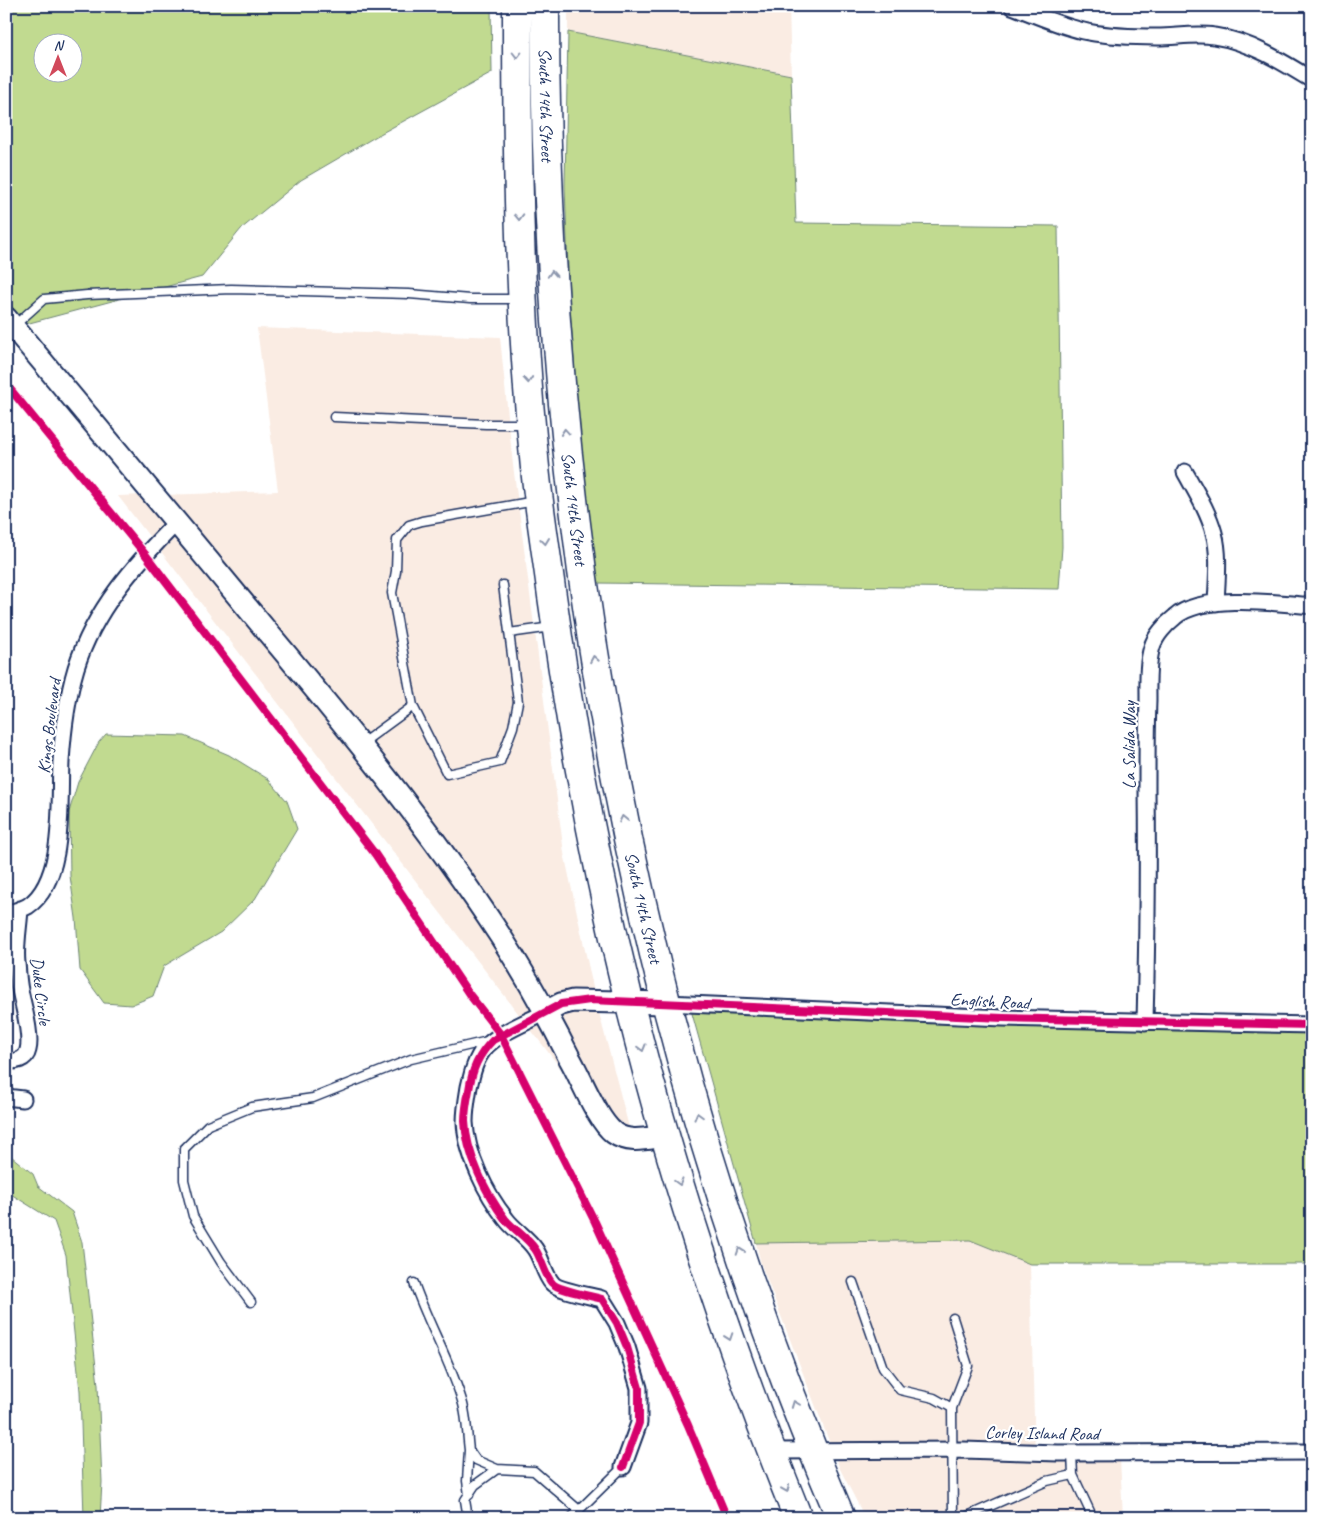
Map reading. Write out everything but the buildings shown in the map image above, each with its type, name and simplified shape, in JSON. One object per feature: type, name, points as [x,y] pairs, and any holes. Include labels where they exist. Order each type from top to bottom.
[{"type":"highway","name":"South 14th Street","points":[[517,6],[517,171],[531,424],[556,626],[587,811],[629,1001],[666,1136],[714,1294],[771,1451],[798,1518]]},
{"type":"highway","name":"South 14th Street","points":[[545,6],[547,172],[557,340],[567,453],[591,642],[620,801],[666,1003],[726,1207],[774,1349],[812,1450],[841,1518]]},
{"type":"highway","points":[[523,299],[534,303],[544,314],[557,340]]},
{"type":"street","points":[[1012,6],[1067,27],[1088,32],[1116,36],[1214,36],[1253,48],[1312,80]]},
{"type":"street","points":[[10,322],[177,522],[417,816],[468,887],[502,939],[546,1012],[594,1106],[607,1126],[615,1134],[627,1140],[666,1136]]},
{"type":"street","points":[[1186,472],[1206,511],[1214,534],[1217,556],[1216,603]]},
{"type":"street","name":"Kings Boulevard","points":[[13,912],[28,905],[36,898],[54,862],[58,843],[63,735],[76,667],[85,645],[121,584],[145,554],[177,522]]},
{"type":"street","name":"La Salida Way","points":[[1145,1022],[1148,891],[1147,742],[1151,648],[1155,639],[1175,617],[1182,612],[1200,606],[1216,603],[1260,601],[1312,606]]},
{"type":"street","name":"Duke Circle","points":[[6,1061],[14,1062],[21,1059],[27,1054],[29,1049],[27,1025],[20,988],[13,912]]},
{"type":"street","points":[[623,1468],[639,1423],[639,1388],[627,1347],[617,1323],[602,1299],[560,1289],[552,1284],[535,1249],[507,1221],[478,1172],[468,1142],[465,1115],[476,1060],[484,1048],[493,1040],[561,1004],[573,1001],[666,1003]]},
{"type":"street","name":"English Road","points":[[666,1003],[1002,1018],[1312,1025]]},
{"type":"street","points":[[6,1097],[23,1099]]},
{"type":"street","name":"Corley Island Road","points":[[771,1451],[1312,1452]]},
{"type":"lane","points":[[10,322],[44,299],[87,295],[231,289],[409,294],[470,299],[523,299]]},
{"type":"lane","points":[[334,417],[486,424],[531,424]]},
{"type":"lane","points":[[503,585],[518,702],[513,727],[500,762],[447,774],[413,706],[392,592],[396,571],[397,540],[409,525],[422,521],[540,501]]},
{"type":"lane","points":[[510,633],[556,626]]},
{"type":"lane","points":[[360,745],[413,706]]},
{"type":"lane","points":[[251,1302],[220,1262],[193,1216],[184,1180],[184,1149],[208,1126],[252,1107],[313,1098],[411,1059],[493,1040]]},
{"type":"lane","points":[[852,1282],[883,1368],[894,1383],[900,1390],[934,1398],[952,1408]]},
{"type":"lane","points":[[414,1283],[420,1302],[454,1376],[464,1407],[468,1450],[468,1495]]},
{"type":"lane","points":[[952,1518],[952,1408],[968,1366],[953,1318]]},
{"type":"lane","points":[[468,1450],[476,1460],[497,1469],[534,1471],[579,1510]]},
{"type":"lane","points":[[1072,1453],[1073,1475],[1093,1518]]},
{"type":"lane","points":[[572,1518],[623,1468]]},
{"type":"lane","points":[[468,1518],[465,1500],[475,1485],[497,1469]]},
{"type":"lane","points":[[963,1518],[1047,1481],[1073,1475]]},
{"type":"shaded area","points":[[568,6],[789,6],[791,75],[568,32]]},
{"type":"shaded area","points":[[257,328],[500,337],[513,465],[564,853],[594,992],[548,1001],[164,495],[278,491]]},
{"type":"shaded area","points":[[144,495],[411,822],[496,944],[579,1092],[118,496]]},
{"type":"shaded area","points":[[598,1009],[630,1131],[612,1121],[556,1015],[563,1012]]},
{"type":"shaded area","points":[[970,1240],[1030,1264],[1035,1458],[1120,1458],[1123,1518],[865,1518],[839,1467],[761,1264],[756,1243]]},
{"type":"green space","points":[[6,6],[491,6],[492,73],[380,134],[301,180],[241,229],[202,277],[22,325],[6,305]]},
{"type":"green space","points":[[568,32],[791,75],[796,223],[1058,226],[1062,547],[1059,589],[598,583],[583,480],[569,295],[565,186]]},
{"type":"green space","points":[[106,734],[185,736],[229,755],[268,779],[287,801],[297,829],[255,899],[221,932],[164,966],[153,996],[131,1005],[104,1003],[80,970],[76,918],[70,876],[69,812],[78,782],[99,742]]},
{"type":"green space","points":[[691,1010],[1312,1025],[1312,1257],[1306,1264],[1030,1264],[970,1240],[756,1243]]},
{"type":"green space","points":[[6,1152],[33,1174],[38,1186],[72,1212],[82,1242],[98,1385],[102,1482],[100,1518],[84,1518],[80,1391],[66,1255],[54,1221],[6,1191]]},
{"type":"cycle path","points":[[6,384],[145,554],[375,854],[469,994],[501,1035],[595,1222],[688,1425],[727,1518]]},
{"type":"cycle path","points":[[623,1467],[639,1423],[639,1388],[627,1347],[617,1323],[602,1299],[567,1290],[552,1283],[535,1249],[505,1219],[491,1198],[478,1173],[469,1146],[465,1121],[470,1083],[480,1057],[493,1040],[561,1004],[590,1000],[1003,1018],[1312,1025]]}]
